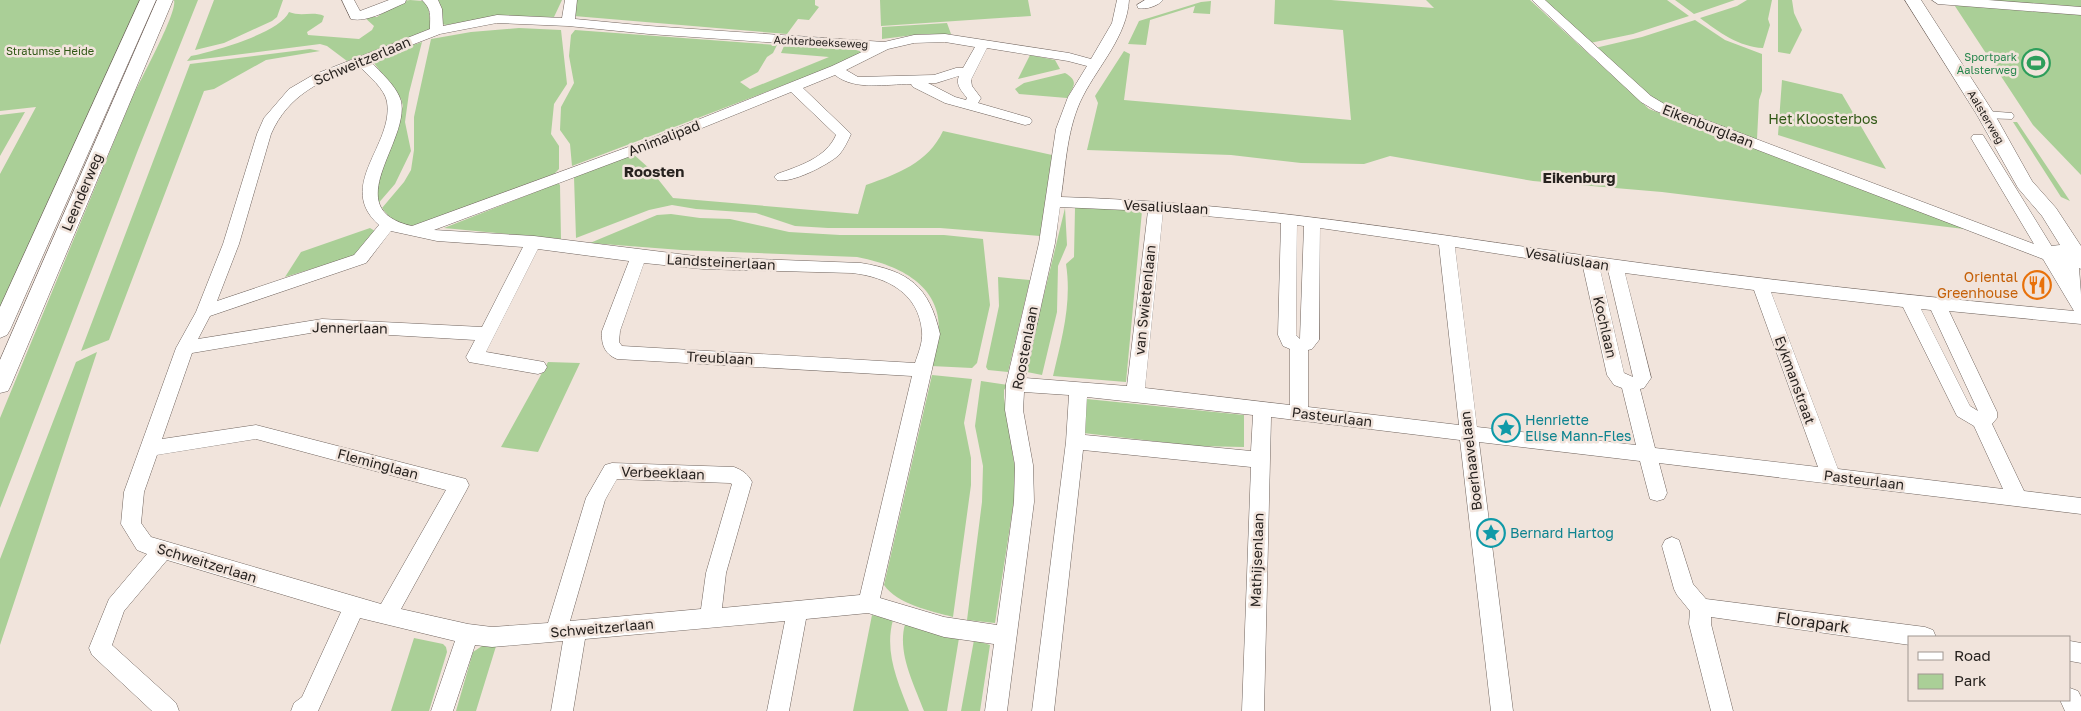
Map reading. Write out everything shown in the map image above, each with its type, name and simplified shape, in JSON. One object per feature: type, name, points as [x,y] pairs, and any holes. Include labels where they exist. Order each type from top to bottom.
[{"type":"main road","name":"Leenderweg","points":[[0,330],[148,0]]},
{"type":"main road","name":"Leenderweg","points":[[0,385],[165,0]]},
{"type":"main road","name":"Aalsterweg","points":[[1913,0],[1986,115],[2026,184],[2029,201],[2034,212],[2068,259],[2081,287]]},
{"type":"street","points":[[348,0],[356,16],[370,13],[400,0]]},
{"type":"street","points":[[428,0],[433,2],[436,8],[437,31]]},
{"type":"street","points":[[568,22],[571,0]]},
{"type":"street","name":"Roostenlaan","points":[[996,711],[1024,502],[1024,465],[1014,410],[1015,384],[1047,243],[1065,121],[1075,97],[1119,23],[1123,0]]},
{"type":"street","points":[[1143,5],[1157,0]]},
{"type":"street","name":"Eikenburglaan","points":[[1538,0],[1646,99],[1661,108],[1908,202],[2068,259]]},
{"type":"street","points":[[1938,0],[2081,11]]},
{"type":"street","name":"Schweitzerlaan","points":[[568,22],[497,19],[437,31],[318,78],[294,92],[271,118],[247,187],[231,244],[204,312],[185,348],[134,492],[131,524],[144,544],[386,616],[468,634],[492,637],[797,612],[868,604],[944,627],[1006,636]]},
{"type":"street","name":"Achterbeekseweg","points":[[568,22],[659,31],[884,46],[924,37],[945,38],[1069,58],[1094,64]]},
{"type":"street","points":[[970,106],[974,98],[964,83],[967,72],[982,45]]},
{"type":"street","name":"Animalipad","points":[[412,232],[633,150],[794,87],[884,46]]},
{"type":"street","name":"Landsteinerlaan","points":[[361,60],[394,99],[396,114],[370,185],[369,200],[373,210],[388,224],[412,232],[534,242],[638,257],[704,263],[858,268],[886,275],[903,284],[917,295],[926,308],[931,334],[868,604]]},
{"type":"street","points":[[837,69],[853,81],[941,79],[956,72],[967,72]]},
{"type":"street","points":[[915,80],[918,84],[950,100],[1025,121]]},
{"type":"street","points":[[782,178],[813,166],[826,157],[842,139],[844,134],[794,87]]},
{"type":"street","points":[[1986,115],[2007,116]]},
{"type":"street","name":"Aalsterweg","points":[[1978,138],[2068,259],[2081,308]]},
{"type":"street","name":"Vesaliuslaan","points":[[1054,202],[1250,212],[1615,266],[1909,302],[2081,318]]},
{"type":"street","name":"van Swietenlaan","points":[[1135,394],[1156,206]]},
{"type":"street","points":[[1289,218],[1287,335],[1289,341],[1299,346],[1306,344],[1310,340],[1312,221]]},
{"type":"street","points":[[204,312],[360,259],[388,224]]},
{"type":"street","name":"Boerhaavelaan","points":[[1446,240],[1502,711]]},
{"type":"street","points":[[534,242],[475,357],[538,367]]},
{"type":"street","name":"Treublaan","points":[[638,257],[611,331],[610,343],[616,352],[924,370]]},
{"type":"street","name":"Kochlaan","points":[[1590,262],[1616,375],[1621,381],[1630,385],[1638,383],[1642,378],[1615,266]]},
{"type":"street","name":"Eykmanstraat","points":[[1760,284],[1830,476]]},
{"type":"street","points":[[1909,302],[1961,408],[1966,414],[1981,421],[2018,499]]},
{"type":"street","points":[[1937,305],[1988,412],[1988,418],[1981,421]]},
{"type":"street","name":"Jennerlaan","points":[[185,348],[322,325],[486,334]]},
{"type":"street","points":[[1299,346],[1299,413]]},
{"type":"street","name":"Pasteurlaan","points":[[1015,384],[1135,394],[2081,506]]},
{"type":"street","name":"Kochlaan","points":[[1630,385],[1647,455]]},
{"type":"street","points":[[1042,711],[1075,442],[1078,390]]},
{"type":"street","name":"Mathijsenlaan","points":[[1252,711],[1262,409]]},
{"type":"street","name":"Fleminglaan","points":[[150,448],[256,432],[459,485],[386,616]]},
{"type":"street","points":[[1075,442],[1260,460]]},
{"type":"street","points":[[1647,455],[1657,493]]},
{"type":"street","name":"Verbeeklaan","points":[[566,631],[596,498],[612,471],[734,475],[742,482],[716,573],[710,618]]},
{"type":"street","points":[[1672,546],[1684,589],[1701,608],[1700,624],[1722,711]]},
{"type":"street","points":[[163,550],[116,606],[100,648],[168,711]]},
{"type":"street","points":[[302,711],[310,704],[354,607]]},
{"type":"street","name":"Florapark","points":[[1701,608],[1717,608],[1918,636]]},
{"type":"street","points":[[778,711],[797,612]]},
{"type":"street","points":[[562,711],[566,631]]},
{"type":"street","points":[[442,711],[468,634]]},
{"type":"green space","name":"Stratumse Heide","points":[[0,0],[142,0],[0,313],[0,174],[36,107],[0,111]]},
{"type":"green space","points":[[174,0],[198,0],[0,508],[0,418],[129,105],[170,19],[174,8]]},
{"type":"green space","points":[[214,0],[283,0],[277,17],[272,21],[224,43],[195,50]]},
{"type":"green space","points":[[410,0],[423,1],[428,4],[431,30],[347,61],[327,46],[320,44],[187,61],[191,56],[229,46],[260,34],[283,20],[289,12],[324,16],[322,22],[307,32],[308,35],[359,39],[372,30],[374,26],[364,17],[377,17],[398,2]]},
{"type":"green space","points":[[436,0],[562,0],[554,17],[498,16],[446,25],[442,24],[439,2]]},
{"type":"green space","points":[[575,0],[815,0],[815,5],[819,7],[809,20],[798,19],[787,34],[574,16]]},
{"type":"green space","points":[[880,0],[1028,0],[1031,16],[881,26]]},
{"type":"green space","points":[[1275,0],[1331,0],[1434,8],[1426,0],[1530,0],[1649,109],[1972,230],[1662,192],[1533,181],[1390,156],[1364,164],[1301,163],[1231,155],[1087,150],[1098,103],[1095,96],[1124,51],[1130,54],[1124,100],[1351,120],[1343,30],[1274,24]]},
{"type":"green space","points":[[1542,0],[1667,0],[1689,16],[1633,34],[1590,43]]},
{"type":"green space","points":[[1675,0],[1735,0],[1694,14]]},
{"type":"green space","points":[[1747,0],[1772,0],[1768,19],[1770,25],[1763,48],[1738,42],[1700,18],[1737,6]]},
{"type":"green space","points":[[1778,0],[1792,0],[1794,13],[1802,30],[1790,54],[1778,52]]},
{"type":"green space","name":"Sportpark Aalsterweg","points":[[1951,0],[2081,0],[2081,175],[2033,125]]},
{"type":"green space","points":[[1211,1],[1210,14],[1193,13],[1195,6],[1150,20],[1146,45],[1128,44],[1139,21],[1201,2]]},
{"type":"green space","points":[[1695,20],[1725,40],[1762,54],[1762,91],[1759,100],[1757,139],[1752,140],[1657,103],[1595,48],[1642,37]]},
{"type":"green space","points":[[947,23],[951,34],[922,34],[882,39],[882,27]]},
{"type":"green space","points":[[519,28],[561,30],[567,84],[554,104],[551,134],[559,146],[559,169],[554,174],[414,226],[404,225],[396,221],[382,208],[404,182],[411,170],[414,150],[414,117],[431,39],[471,32]]},
{"type":"green space","points":[[575,30],[777,45],[758,72],[740,82],[750,89],[829,57],[781,53],[784,46],[858,50],[861,52],[858,57],[572,166],[570,144],[560,130],[561,107],[574,83],[569,56],[571,35]]},
{"type":"green space","points":[[422,42],[409,93],[405,122],[411,151],[395,184],[376,206],[376,186],[403,106],[401,99],[374,63],[382,56]]},
{"type":"green space","points":[[310,49],[320,51],[266,60],[214,89],[204,91],[109,340],[81,351],[190,64]]},
{"type":"green space","points":[[1030,55],[1055,60],[1060,69],[1018,79]]},
{"type":"green space","points":[[1065,73],[1074,81],[1072,90],[1067,98],[1019,94],[1015,89],[1024,83]]},
{"type":"green space","name":"Het Kloosterbos","points":[[1782,80],[1842,94],[1886,169],[1778,135]]},
{"type":"green space","points":[[25,112],[0,156],[0,115]]},
{"type":"green space","points":[[2013,122],[2017,122],[2070,201],[2061,197]]},
{"type":"green space","points":[[943,131],[1052,155],[1040,236],[940,228],[828,228],[795,226],[756,213],[696,209],[672,205],[649,210],[576,238],[574,177],[632,153],[650,169],[673,198],[858,214],[866,185],[900,172],[920,159],[937,142]]},
{"type":"green space","points":[[558,183],[560,185],[561,239],[444,228]]},
{"type":"green space","points":[[1065,208],[1067,245],[1058,266],[1057,312],[1042,375],[1027,372],[1027,365]]},
{"type":"green space","points":[[1075,208],[1115,208],[1142,211],[1126,382],[1053,376],[1067,307],[1068,278],[1066,264],[1074,257]]},
{"type":"green space","points":[[671,214],[700,218],[730,219],[789,232],[840,235],[944,235],[983,239],[990,305],[977,363],[972,368],[931,366],[939,328],[937,312],[931,298],[923,287],[912,278],[899,270],[871,260],[857,257],[681,250],[590,243],[657,215]]},
{"type":"green space","points":[[370,228],[375,231],[354,256],[285,277],[301,252]]},
{"type":"green space","points":[[998,277],[1030,280],[1008,372],[988,370],[986,367],[999,306]]},
{"type":"green space","points":[[97,352],[0,645],[0,559],[76,362]]},
{"type":"green space","points":[[548,362],[580,363],[538,452],[501,447]]},
{"type":"green space","points":[[932,375],[972,379],[964,423],[971,458],[971,485],[953,617],[906,602],[890,592],[884,585]]},
{"type":"green space","points":[[981,381],[1008,385],[1004,390],[1004,398],[1016,475],[1015,494],[995,623],[967,620],[982,502],[983,466],[975,426]]},
{"type":"green space","points":[[1083,400],[1244,415],[1244,447],[1196,446],[1083,433]]},
{"type":"green space","points":[[872,615],[893,620],[890,644],[891,655],[909,711],[853,711]]},
{"type":"green space","points":[[905,624],[921,630],[959,638],[947,711],[924,711],[911,679],[905,657],[903,635]]},
{"type":"green space","points":[[414,638],[443,644],[446,647],[447,652],[429,711],[391,711]]},
{"type":"green space","points":[[974,640],[990,645],[980,711],[961,711]]},
{"type":"green space","points":[[497,643],[476,711],[456,711],[473,652],[482,646]]},
{"type":"place","name":"Sportpark Aalsterweg","points":[[2036,63]]},
{"type":"place","name":"Oriental Greenhouse","points":[[2037,285]]},
{"type":"place","name":"Henriette Elise Mann-Fles","points":[[1506,428]]},
{"type":"place","name":"Bernard Hartog","points":[[1491,533]]},
{"type":"district","name":"Roosten","points":[[654,172]]},
{"type":"district","name":"Eikenburg","points":[[1579,178]]}]
